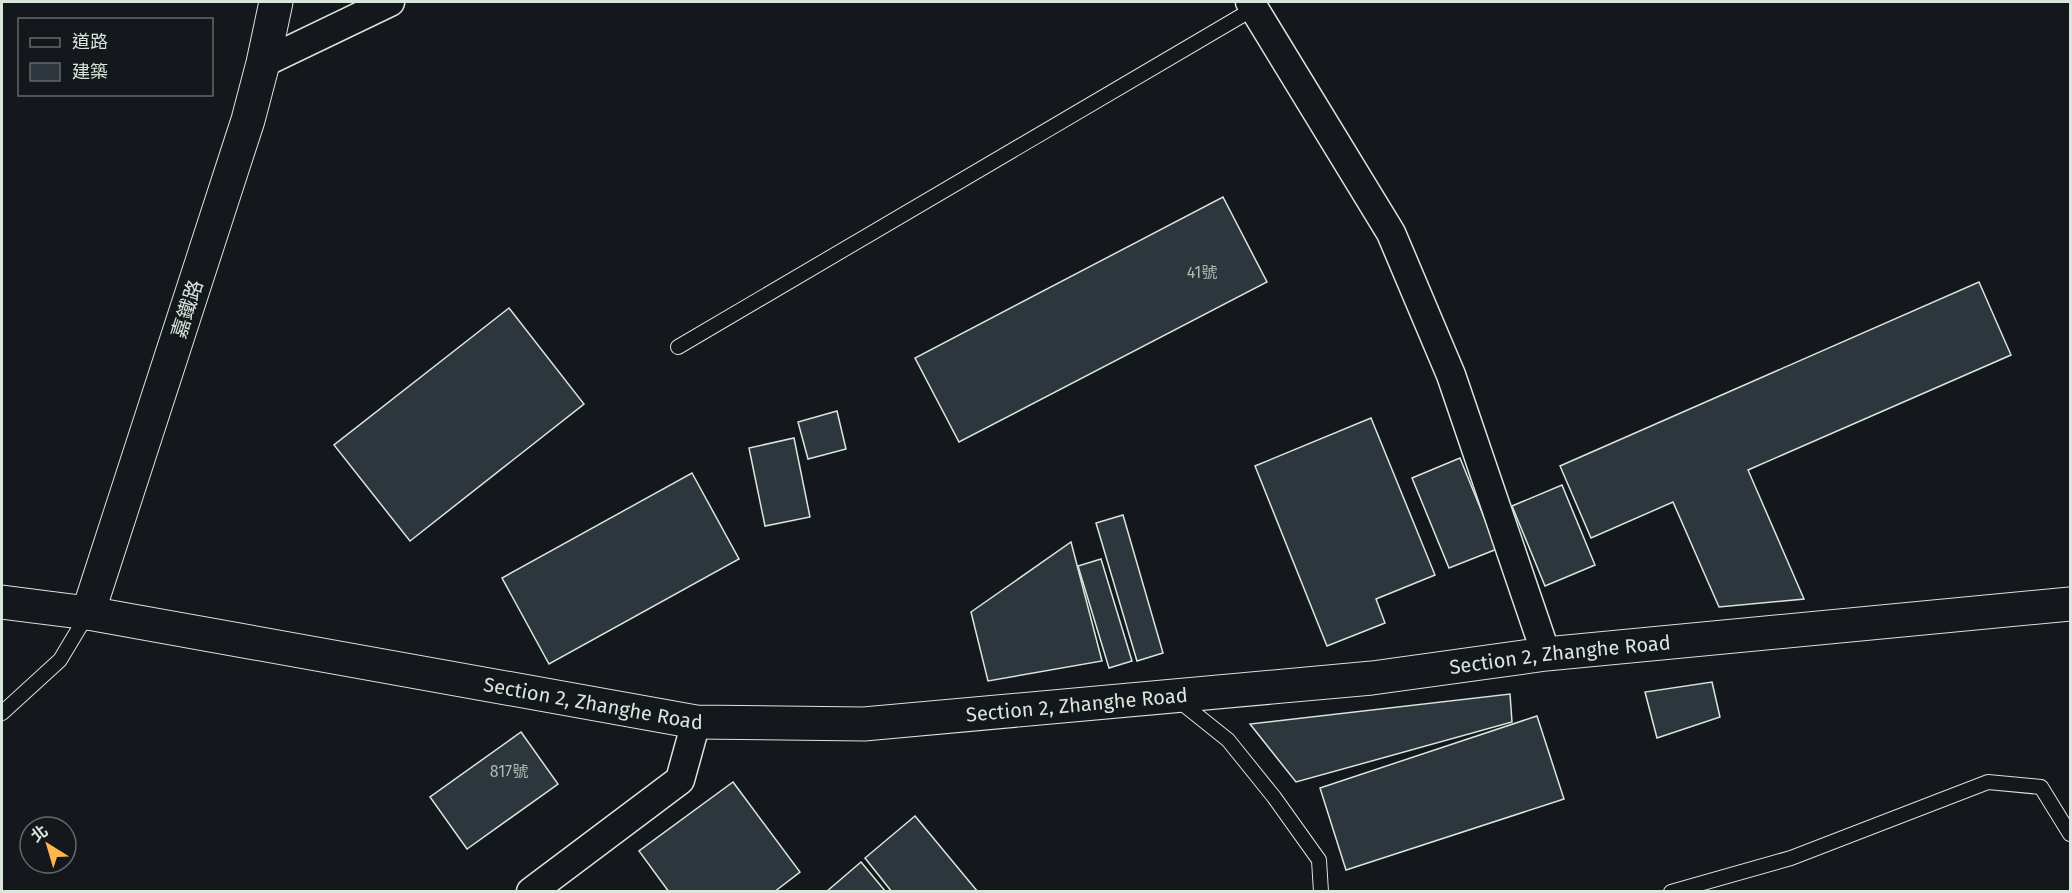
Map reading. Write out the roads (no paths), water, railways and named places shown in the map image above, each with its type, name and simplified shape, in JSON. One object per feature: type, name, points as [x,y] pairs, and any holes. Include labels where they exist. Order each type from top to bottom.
[{"type":"main road","name":"嘉鐵路","points":[[88,613],[248,120],[276,2]]},
{"type":"main road","name":"Section 2, Zhanghe Road","points":[[2,602],[88,613],[696,722],[864,724],[1372,678],[1546,654],[2070,604]]},
{"type":"street","points":[[263,63],[390,2]]},
{"type":"street","points":[[1252,5],[1391,233],[1451,375],[1546,654]]},
{"type":"street","points":[[531,891],[680,780],[696,722]]},
{"type":"lane","points":[[678,347],[1252,5]]},
{"type":"lane","points":[[2,713],[60,660],[88,613]]},
{"type":"lane","points":[[1174,697],[1228,740],[1274,797],[1319,860],[1321,891]]},
{"type":"lane","points":[[1671,891],[1791,858],[1988,782],[2041,787],[2070,834]]}]
